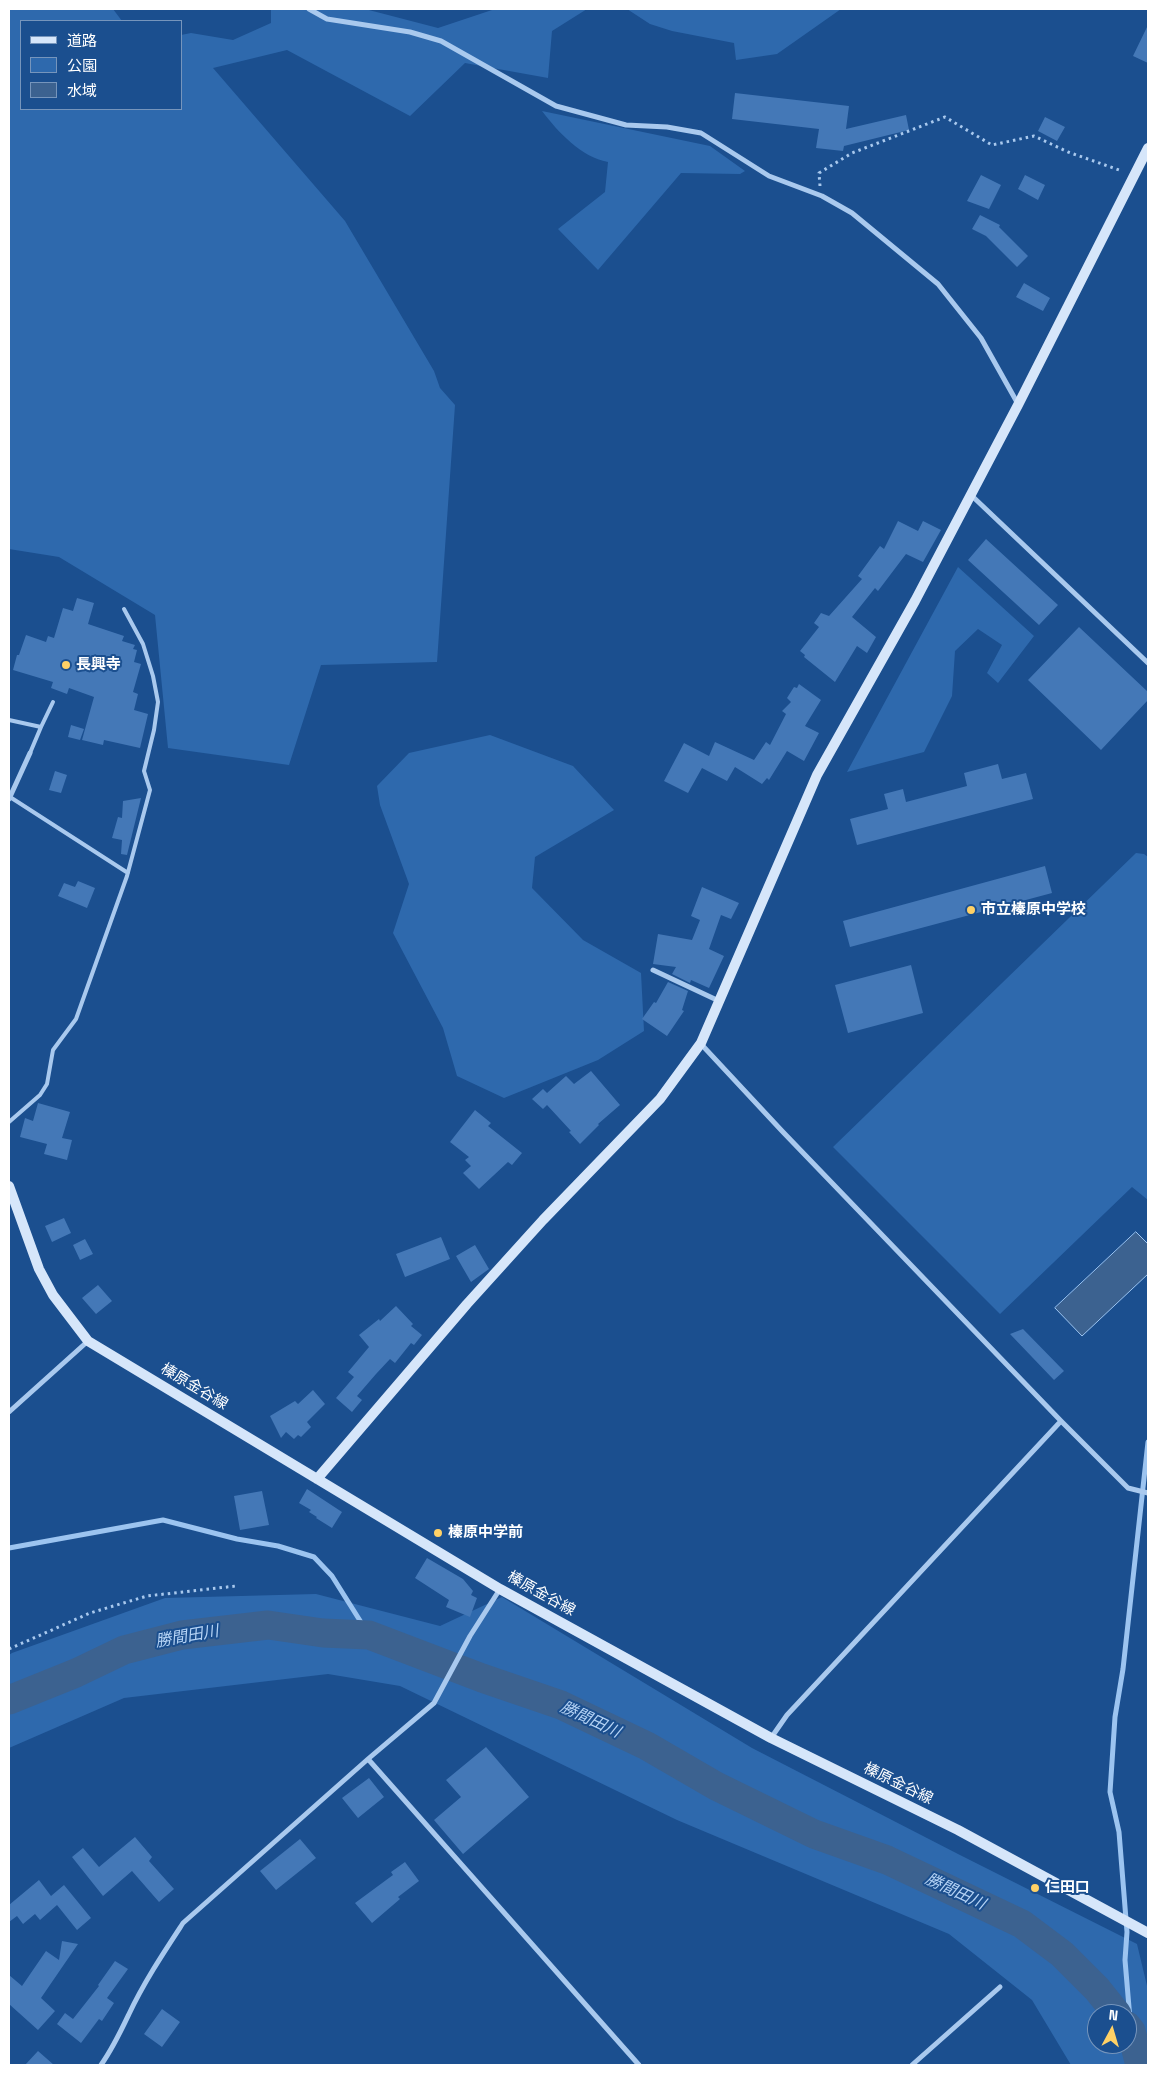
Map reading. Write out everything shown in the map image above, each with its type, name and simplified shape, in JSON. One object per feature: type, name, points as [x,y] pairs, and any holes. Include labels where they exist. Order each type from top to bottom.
[{"type":"street","points":[[310,9],[327,19],[410,32],[441,41],[556,106],[626,125],[667,127],[701,133],[769,176],[822,196],[852,213],[938,284],[981,338],[1018,405]]},
{"type":"street","points":[[317,1479],[473,1297],[543,1220],[660,1099],[701,1043],[816,775],[915,601],[1018,405],[1148,148]]},
{"type":"street","points":[[970,494],[1148,663]]},
{"type":"street","points":[[9,798],[30,752]]},
{"type":"street","points":[[653,970],[719,1001]]},
{"type":"street","points":[[701,1043],[782,1131],[1061,1421],[1128,1488],[1148,1494]]},
{"type":"street","name":"榛原金谷線","points":[[9,1186],[40,1269],[52,1295],[88,1341],[500,1589],[771,1738],[958,1830],[1148,1933]]},
{"type":"street","points":[[9,1412],[88,1341]]},
{"type":"street","points":[[771,1738],[787,1715],[1061,1421]]},
{"type":"street","points":[[101,2065],[115,2045],[129,2013],[163,1953],[184,1923],[368,1759],[434,1703],[470,1636],[500,1589]]},
{"type":"street","points":[[368,1759],[640,2065]]},
{"type":"street","points":[[912,2065],[1000,1987]]},
{"type":"lane","points":[[9,1122],[40,1095],[47,1084],[53,1050],[76,1019],[128,872],[150,790],[144,771],[154,730],[158,702],[144,644],[124,609]]},
{"type":"lane","points":[[30,752],[53,702]]},
{"type":"lane","points":[[9,720],[41,727]]},
{"type":"lane","points":[[9,798],[128,872]]},
{"type":"path","points":[[822,196],[819,173],[852,153],[945,118],[992,145],[1034,136],[1068,152],[1134,175]]},
{"type":"path","points":[[9,1649],[90,1613],[147,1596],[236,1586]]},
{"type":"green space","points":[[9,9],[113,9],[121,20],[20,20],[20,110],[182,110],[182,35],[191,33],[233,40],[271,23],[271,9],[365,9],[438,28],[495,9],[587,9],[552,31],[548,78],[465,63],[410,116],[287,50],[213,68],[345,221],[434,371],[440,388],[455,405],[437,662],[321,665],[289,765],[168,748],[155,615],[59,557],[9,549]]},
{"type":"green space","points":[[627,9],[841,9],[777,54],[736,60],[734,43],[672,31],[650,24]]},
{"type":"green space","points":[[542,111],[710,146],[745,171],[740,174],[681,173],[598,270],[558,229],[605,192],[608,162],[579,149],[555,127]]},
{"type":"green space","points":[[958,567],[1034,636],[998,683],[987,673],[1002,645],[978,629],[955,651],[952,696],[924,752],[847,772]]},
{"type":"green space","points":[[490,735],[573,766],[614,810],[535,857],[532,888],[583,940],[641,973],[644,1031],[598,1060],[504,1098],[457,1076],[443,1028],[393,933],[409,884],[380,805],[377,786],[409,753]]},
{"type":"green space","points":[[1136,853],[1144,854],[1148,857],[1148,1200],[1132,1187],[1000,1314],[833,1147]]},
{"type":"green space","points":[[316,1594],[440,1626],[502,1597],[752,1748],[1137,1944],[1148,1990],[1148,2065],[1071,2065],[1032,2000],[949,1934],[677,1820],[400,1686],[328,1674],[124,1698],[9,1748],[9,1655],[165,1598]]},
{"type":"water","points":[[1136,1232],[1148,1244],[1148,1274],[1082,1336],[1055,1308]]},
{"type":"building","points":[[1148,25],[1148,63],[1133,56]]},
{"type":"building","points":[[735,93],[849,106],[846,129],[906,115],[909,130],[844,146],[843,151],[816,148],[819,129],[732,119]]},
{"type":"building","points":[[1045,117],[1065,127],[1057,141],[1038,131]]},
{"type":"building","points":[[981,175],[1001,185],[989,209],[967,201]]},
{"type":"building","points":[[1025,175],[1045,185],[1038,200],[1018,189]]},
{"type":"building","points":[[980,215],[1000,225],[999,227],[1028,256],[1017,267],[986,236],[972,229]]},
{"type":"building","points":[[1024,283],[1050,298],[1043,311],[1016,297]]},
{"type":"building","points":[[898,521],[918,531],[923,521],[941,530],[923,562],[906,554],[878,591],[875,588],[852,617],[876,637],[867,653],[857,646],[835,682],[804,657],[805,655],[800,651],[819,627],[814,623],[821,613],[829,616],[862,579],[858,576],[880,546],[884,549]]},
{"type":"building","points":[[986,539],[1058,605],[1039,625],[968,560]]},
{"type":"building","points":[[77,598],[94,603],[88,624],[124,636],[122,641],[135,645],[133,649],[137,650],[134,662],[141,664],[133,692],[138,694],[134,710],[148,714],[140,748],[104,740],[103,745],[82,740],[94,697],[69,688],[67,694],[51,688],[53,682],[13,670],[26,635],[46,642],[48,636],[54,638],[63,608],[73,611]]},
{"type":"building","points":[[1079,627],[1148,692],[1148,700],[1101,750],[1028,680]]},
{"type":"building","points":[[799,684],[821,700],[805,726],[819,733],[804,761],[787,751],[769,780],[767,778],[762,784],[735,767],[727,781],[702,768],[688,793],[664,781],[684,743],[709,756],[715,742],[754,760],[766,742],[770,745],[786,714],[782,711],[791,702],[787,698],[794,687],[797,688]]},
{"type":"building","points":[[71,725],[84,729],[80,740],[68,737]]},
{"type":"building","points":[[998,764],[1002,779],[1026,773],[1033,799],[857,845],[850,819],[888,809],[884,794],[903,789],[906,802],[967,786],[964,773]]},
{"type":"building","points":[[55,771],[67,775],[61,793],[49,790]]},
{"type":"building","points":[[141,798],[127,855],[121,854],[122,840],[112,838],[118,817],[122,818],[123,801]]},
{"type":"building","points":[[1045,866],[1052,893],[850,947],[843,921]]},
{"type":"building","points":[[78,881],[95,888],[87,908],[58,896],[64,883],[75,887]]},
{"type":"building","points":[[702,887],[739,903],[731,919],[721,915],[709,949],[724,956],[709,988],[691,980],[690,983],[672,974],[676,967],[653,964],[658,934],[692,940],[700,920],[691,916]]},
{"type":"building","points":[[911,965],[923,1013],[848,1033],[835,985]]},
{"type":"building","points":[[668,982],[688,991],[682,1010],[684,1011],[667,1036],[642,1019],[654,1002],[656,1003]]},
{"type":"building","points":[[591,1071],[620,1105],[598,1124],[580,1144],[569,1132],[571,1131],[547,1105],[543,1109],[532,1099],[543,1089],[547,1093],[566,1076],[574,1084]]},
{"type":"building","points":[[38,1103],[70,1112],[62,1138],[72,1140],[67,1160],[44,1154],[47,1144],[20,1137],[25,1118],[33,1121]]},
{"type":"building","points":[[475,1110],[491,1123],[488,1126],[522,1153],[512,1165],[508,1162],[479,1189],[463,1173],[471,1166],[465,1160],[469,1157],[450,1142]]},
{"type":"building","points":[[64,1218],[71,1233],[52,1242],[45,1226]]},
{"type":"building","points":[[441,1237],[450,1259],[405,1277],[396,1254]]},
{"type":"building","points":[[85,1239],[93,1254],[80,1260],[73,1245]]},
{"type":"building","points":[[475,1245],[489,1269],[471,1282],[456,1256]]},
{"type":"building","points":[[98,1285],[112,1301],[96,1314],[82,1298]]},
{"type":"building","points":[[396,1306],[413,1324],[411,1326],[422,1335],[414,1345],[411,1343],[395,1363],[390,1359],[376,1374],[357,1396],[362,1400],[352,1412],[336,1398],[354,1377],[348,1372],[369,1347],[359,1335],[379,1319],[380,1321]]},
{"type":"building","points":[[1023,1329],[1064,1371],[1054,1380],[1010,1334]]},
{"type":"building","points":[[313,1390],[325,1404],[307,1422],[311,1427],[301,1437],[298,1435],[294,1439],[286,1432],[281,1438],[270,1416],[295,1401],[298,1404]]},
{"type":"building","points":[[307,1489],[342,1512],[332,1528],[316,1518],[309,1512],[311,1510],[299,1503]]},
{"type":"building","points":[[262,1491],[269,1525],[240,1530],[234,1496]]},
{"type":"building","points":[[427,1558],[463,1579],[473,1591],[471,1595],[477,1598],[470,1617],[446,1607],[449,1600],[415,1578]]},
{"type":"building","points":[[486,1747],[529,1797],[463,1854],[434,1820],[461,1797],[446,1780]]},
{"type":"building","points":[[369,1778],[384,1797],[358,1818],[342,1798]]},
{"type":"building","points":[[135,1837],[152,1857],[149,1861],[174,1889],[159,1902],[132,1871],[103,1896],[72,1857],[83,1848],[99,1867]]},
{"type":"building","points":[[300,1839],[316,1858],[276,1890],[260,1871]]},
{"type":"building","points":[[405,1862],[419,1881],[398,1897],[400,1899],[372,1923],[355,1903],[393,1875],[391,1872]]},
{"type":"building","points":[[39,1880],[51,1896],[64,1885],[91,1918],[77,1930],[57,1905],[40,1920],[35,1914],[23,1924],[17,1916],[9,1922],[9,1905]]},
{"type":"building","points":[[62,1941],[78,1944],[41,1998],[55,2011],[38,2030],[9,2004],[9,1975],[22,1986],[46,1951],[59,1960]]},
{"type":"building","points":[[115,1961],[128,1969],[107,1998],[114,2003],[102,2021],[99,2019],[81,2043],[57,2024],[65,2013],[73,2019],[99,1986]]},
{"type":"building","points":[[162,2009],[180,2022],[162,2047],[144,2034]]},
{"type":"building","points":[[38,2051],[54,2065],[25,2065]]},
{"type":"waterway","points":[[1129,2004],[1125,1960],[1127,1932],[1119,1832],[1110,1792],[1115,1717],[1123,1669],[1148,1442]]},
{"type":"waterway","points":[[9,1548],[163,1520],[237,1539],[278,1546],[314,1557],[332,1576],[369,1635]]},
{"type":"waterway","name":"勝間田川","points":[[9,1700],[76,1673],[124,1650],[182,1635],[268,1625],[323,1633],[369,1635],[482,1678],[561,1705],[647,1746],[716,1786],[814,1834],[887,1860],[1022,1924],[1062,1954],[1097,1989],[1109,2004]]},
{"type":"waterway","name":"勝間田川","points":[[1137,2054],[1140,2065]]},
{"type":"place","name":"長興寺","points":[[66,665]]},
{"type":"place","name":"市立榛原中学校","points":[[971,910]]},
{"type":"place","name":"榛原中学前","points":[[438,1533]]},
{"type":"place","name":"仁田口","points":[[1035,1888]]}]
